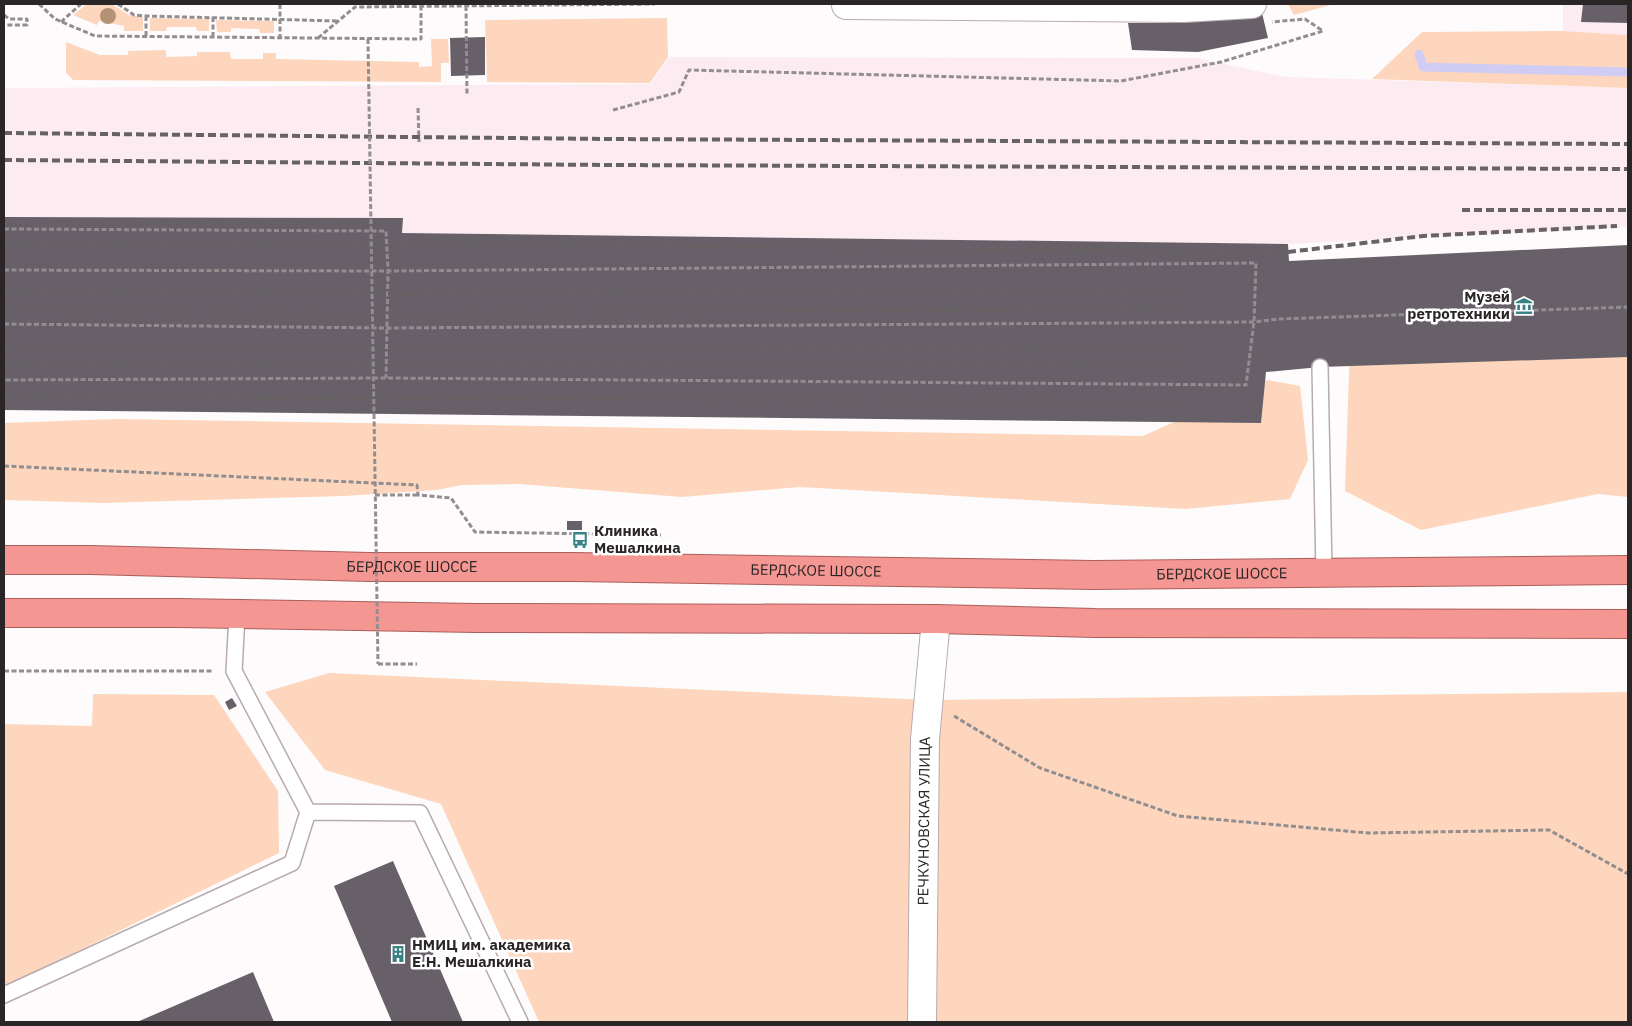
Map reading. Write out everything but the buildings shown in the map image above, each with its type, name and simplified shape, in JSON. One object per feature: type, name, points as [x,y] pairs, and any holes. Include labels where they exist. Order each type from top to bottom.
[{"type":"highway","name":"БЕРДСКОЕ ШОССЕ","points":[[4,560],[100,560],[369,567],[574,567],[1094,575],[1628,570]]},
{"type":"highway","points":[[4,614],[178,613],[237,615],[936,619],[1095,623],[1628,624]]},
{"type":"street","points":[[846,5],[1184,8],[1261,13]]},
{"type":"street","name":"РЕЧКУНОВСКАЯ УЛИЦА","points":[[922,1022],[925,739],[936,619]]},
{"type":"lane","points":[[1320,367],[1324,573]]},
{"type":"lane","points":[[4,995],[292,863],[308,812],[234,671],[237,615]]},
{"type":"lane","points":[[308,812],[420,813],[520,1022]]},
{"type":"path","points":[[39,4],[55,19],[95,36],[339,39],[422,38],[421,6]]},
{"type":"path","points":[[61,22],[81,4]]},
{"type":"path","points":[[118,4],[134,14],[146,16],[338,21]]},
{"type":"path","points":[[280,4],[280,38]]},
{"type":"path","points":[[318,38],[355,7],[655,4]]},
{"type":"path","points":[[466,6],[467,96]]},
{"type":"path","points":[[613,110],[679,92],[689,70],[1121,81],[1221,62],[1323,31],[1304,19],[1261,13]]},
{"type":"path","points":[[4,15],[9,19],[27,19],[27,25],[4,25]]},
{"type":"path","points":[[146,16],[146,37]]},
{"type":"path","points":[[212,17],[213,38]]},
{"type":"path","points":[[368,39],[378,664],[417,664]]},
{"type":"path","points":[[418,108],[419,142]]},
{"type":"path","points":[[4,229],[386,231],[388,271],[386,378]]},
{"type":"path","points":[[4,270],[388,271],[1256,263],[1254,322],[1246,385],[386,378],[4,380]]},
{"type":"path","points":[[4,324],[386,328],[1254,322],[1278,319],[1628,307]]},
{"type":"path","points":[[4,466],[417,484],[418,495]]},
{"type":"path","points":[[375,495],[418,495],[451,498],[476,532],[661,535]]},
{"type":"path","points":[[4,671],[234,671]]},
{"type":"path","points":[[928,700],[1040,768],[1178,816],[1368,833],[1549,830],[1628,874]]},
{"type":"shaded area","points":[[87,4],[112,4],[129,15],[143,17],[143,31],[124,31],[124,26],[99,21],[97,25],[73,15]]},
{"type":"shaded area","points":[[1288,4],[1334,4],[1294,15]]},
{"type":"shaded area","points":[[1563,4],[1628,4],[1628,35],[1563,31]]},
{"type":"shaded area","points":[[150,18],[209,19],[209,31],[197,31],[196,27],[167,27],[166,31],[150,31]]},
{"type":"shaded area","points":[[667,18],[668,57],[650,83],[487,82],[485,20]]},
{"type":"shaded area","points":[[216,20],[274,21],[274,33],[260,33],[259,29],[231,28],[231,32],[217,32]]},
{"type":"shaded area","points":[[1563,31],[1628,35],[1628,88],[1372,79],[1422,32]]},
{"type":"shaded area","points":[[431,39],[448,39],[449,63],[441,63],[441,82],[73,80],[66,73],[66,42],[100,55],[128,55],[128,51],[166,50],[166,57],[197,56],[197,52],[230,52],[231,59],[263,59],[263,53],[276,53],[276,59],[419,62],[419,67],[432,66]]},
{"type":"shaded area","points":[[669,57],[1197,58],[1285,77],[1628,88],[1628,227],[1288,244],[402,233],[403,218],[4,217],[4,88],[651,84]]},
{"type":"shaded area","points":[[1628,341],[1628,497],[1598,494],[1421,530],[1345,491],[1350,343]]},
{"type":"shaded area","points":[[1268,380],[1300,386],[1308,460],[1290,499],[1185,509],[800,487],[682,497],[519,484],[462,485],[436,490],[344,496],[103,503],[4,500],[4,423],[115,419],[1143,436]]},
{"type":"shaded area","points":[[329,673],[928,700],[1628,692],[1628,1022],[539,1022],[441,804],[325,770],[265,692]]},
{"type":"shaded area","points":[[93,694],[214,695],[278,791],[279,853],[4,987],[4,724],[92,726]]},
{"type":"waterway","points":[[1419,54],[1423,67],[1628,72]]},
{"type":"railway","points":[[4,133],[610,139],[1628,144]]},
{"type":"railway","points":[[4,160],[609,165],[1628,169]]},
{"type":"railway","points":[[1462,210],[1628,210]]},
{"type":"railway","points":[[4,246],[387,243],[1288,252],[1423,236],[1617,226]]},
{"type":"railway","points":[[4,291],[387,294],[1175,291]]},
{"type":"railway","points":[[4,311],[387,313],[1175,309]]},
{"type":"railway","points":[[4,347],[1178,348]]},
{"type":"railway","points":[[4,366],[387,363],[1178,364]]},
{"type":"railway","points":[[4,397],[1180,401]]},
{"type":"place","name":"Музей ретротехники","points":[[1524,306]]},
{"type":"place","name":"Клиника Мешалкина","points":[[580,540]]},
{"type":"place","name":"НМИЦ им. академика Е.Н. Мешалкина","points":[[398,954]]}]
